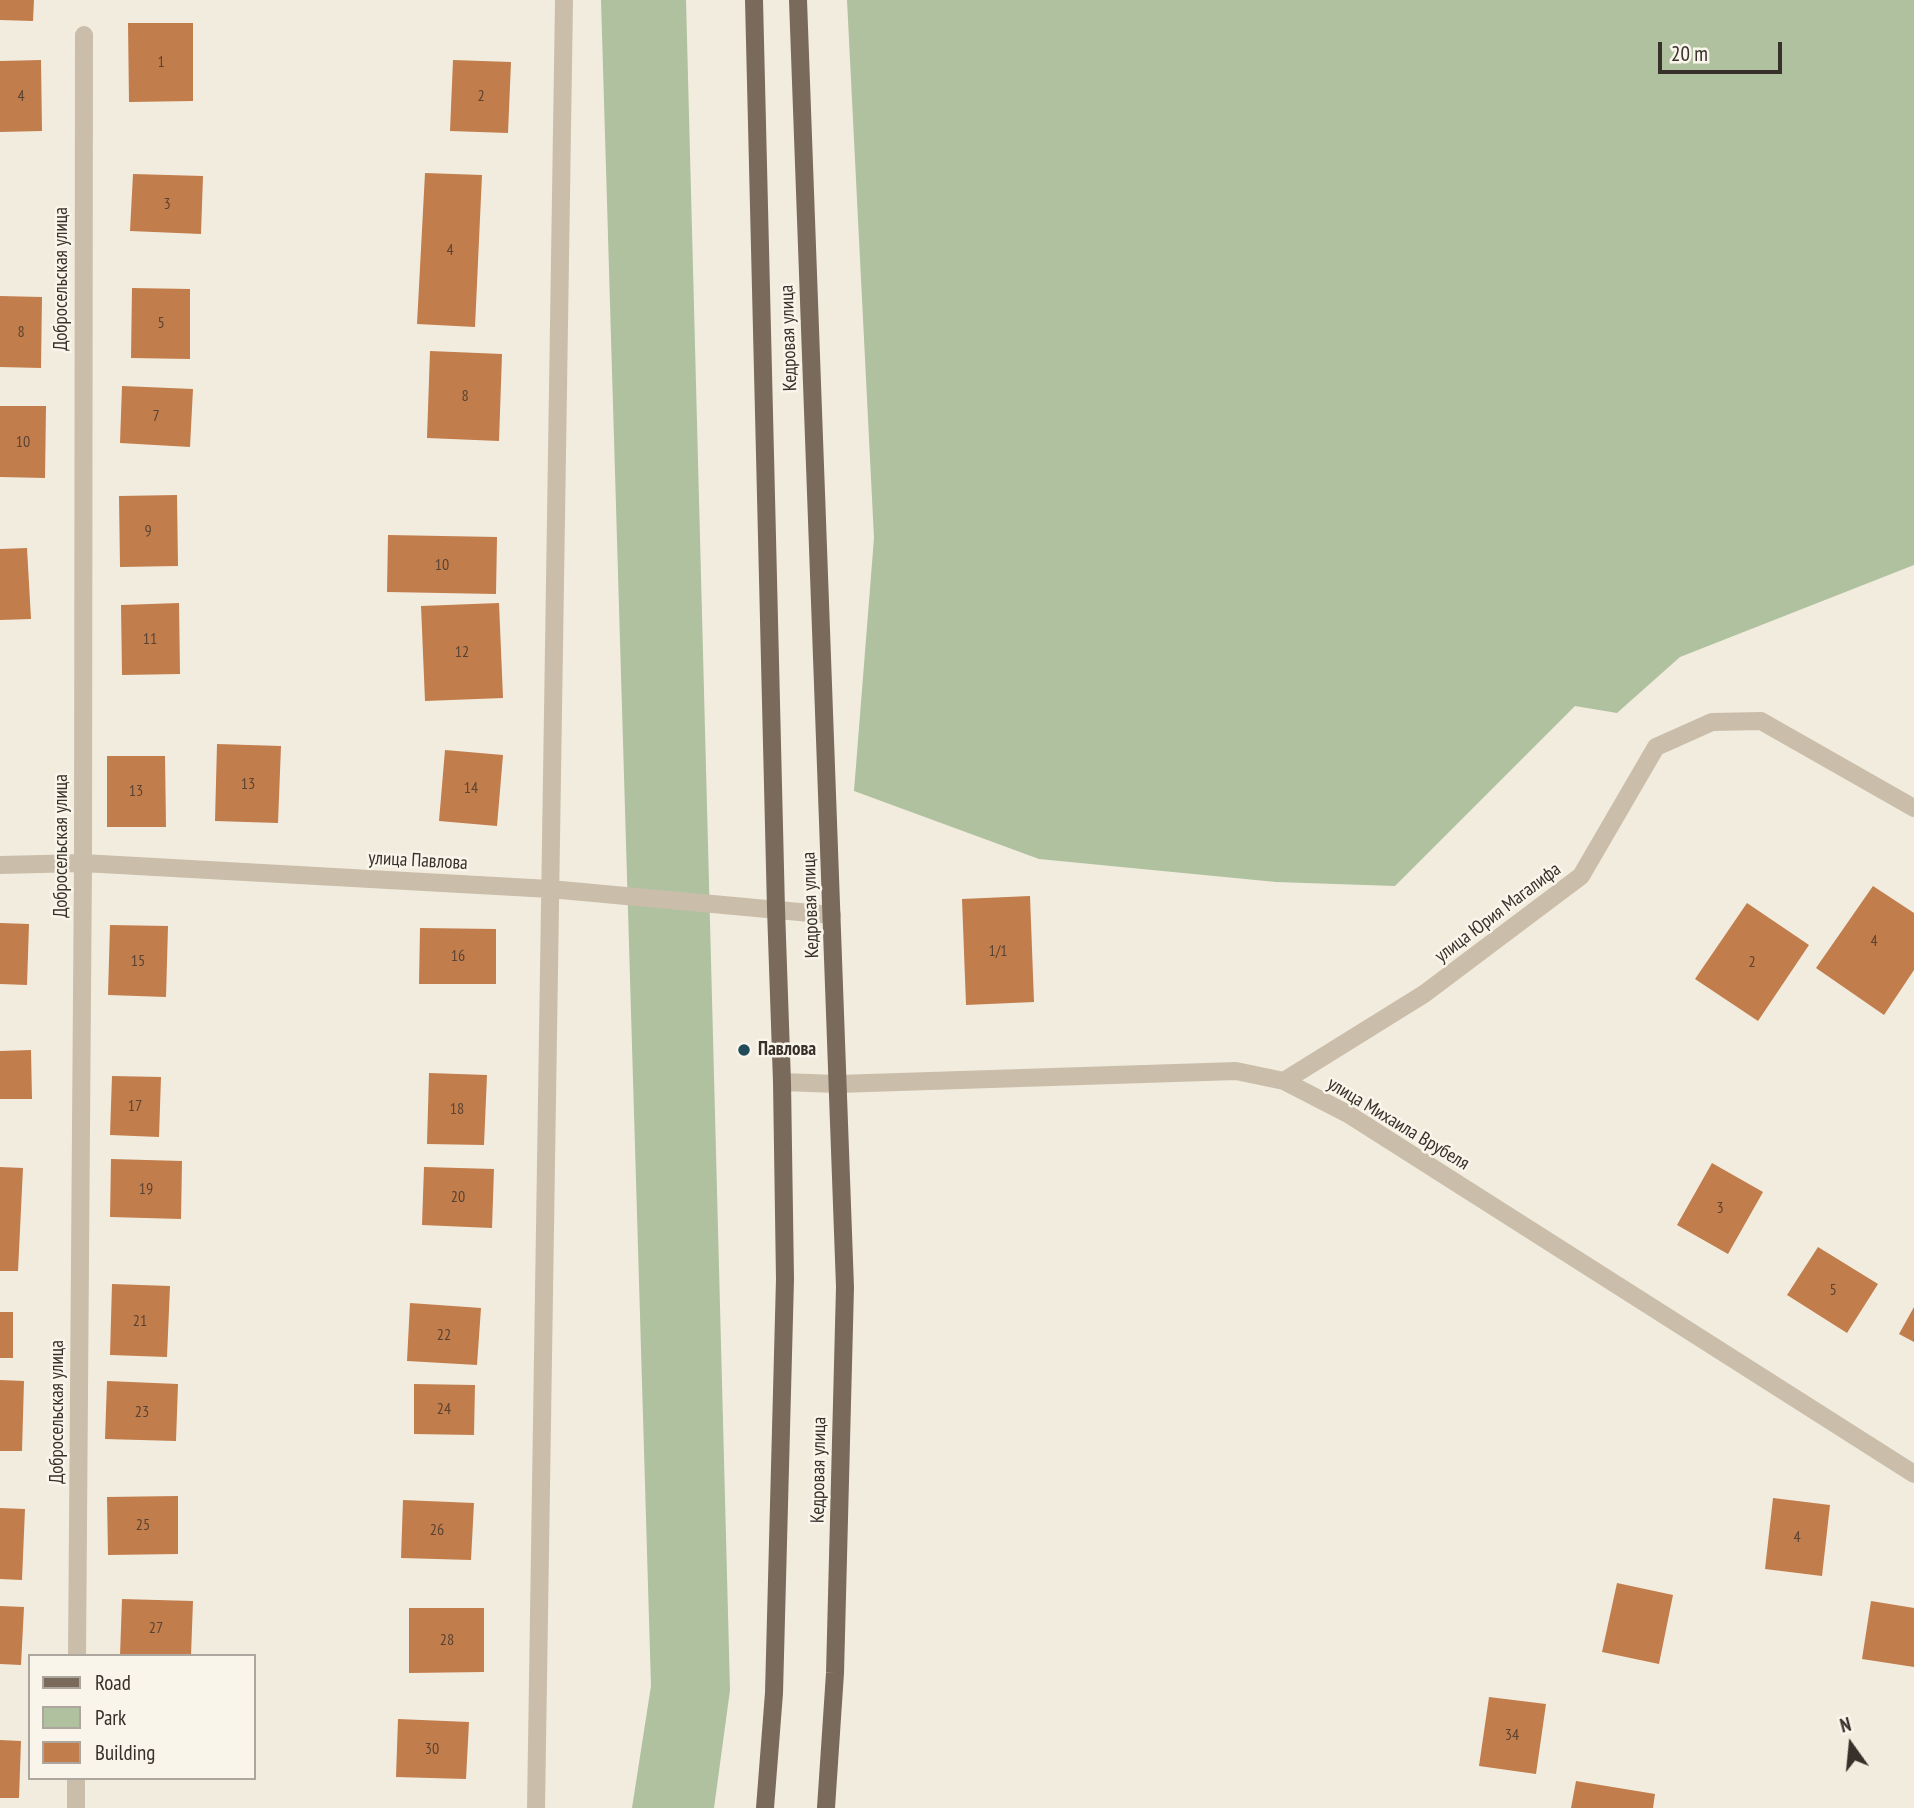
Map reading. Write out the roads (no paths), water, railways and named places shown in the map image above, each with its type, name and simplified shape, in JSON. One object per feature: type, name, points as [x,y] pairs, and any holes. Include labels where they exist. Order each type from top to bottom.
[{"type":"main road","name":"Кедровая улица","points":[[754,0],[785,1279],[774,1693],[765,1808]]},
{"type":"main road","name":"Кедровая улица","points":[[798,0],[845,1287],[835,1674],[826,1808]]},
{"type":"street","points":[[536,1808],[564,1]]},
{"type":"street","name":"Добросельская улица","points":[[77,1654],[83,863],[84,36]]},
{"type":"street","name":"улица Юрия Магалифа","points":[[1284,1081],[1424,994],[1581,876],[1656,747],[1712,722],[1761,720],[1914,808]]},
{"type":"street","name":"улица Павлова","points":[[0,865],[83,863],[550,889],[832,915]]},
{"type":"street","name":"улица Михаила Врубеля","points":[[782,1082],[838,1084],[1236,1071],[1284,1081],[1348,1114],[1914,1474]]},
{"type":"street","points":[[76,1780],[76,1808]]},
{"type":"place","name":"Павлова","points":[[744,1050]]}]
